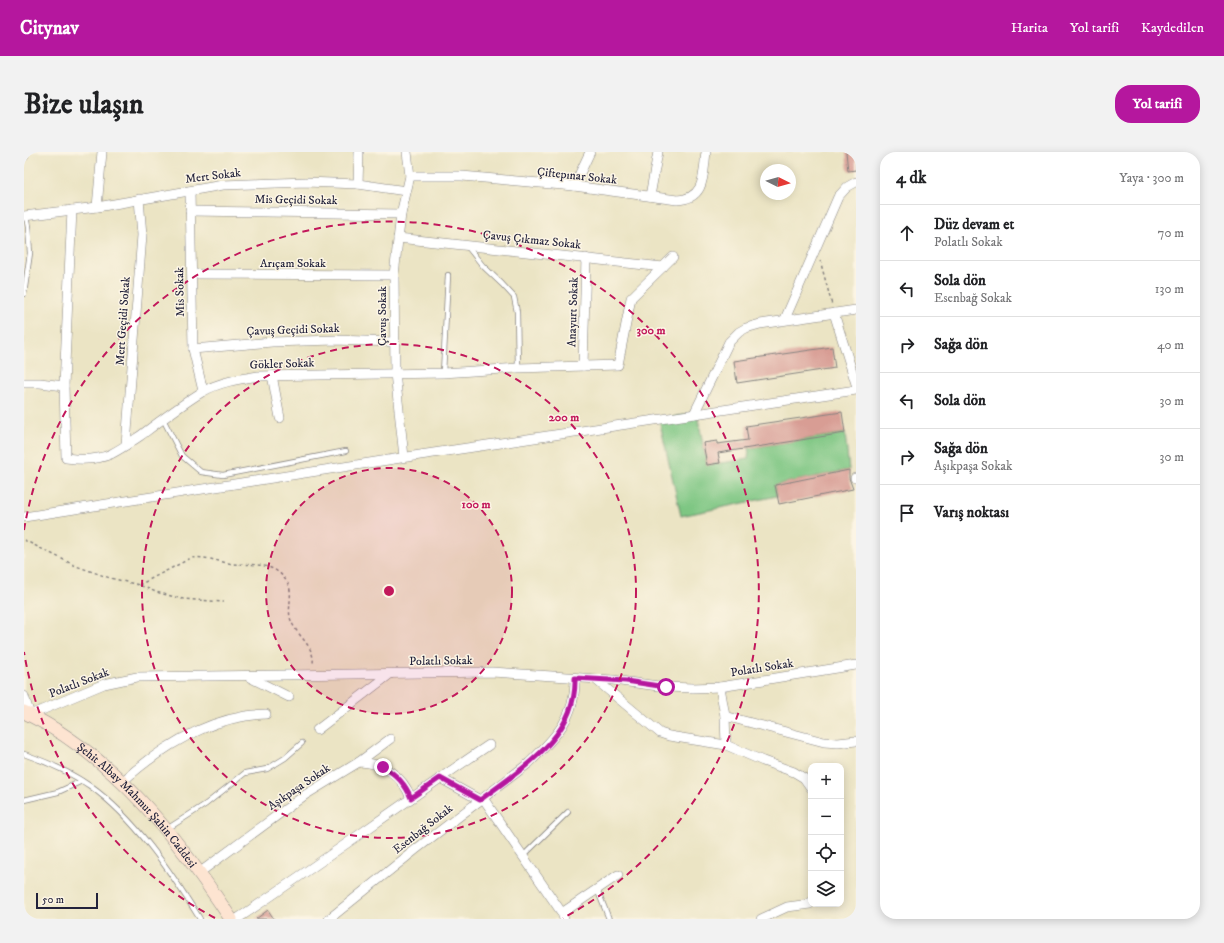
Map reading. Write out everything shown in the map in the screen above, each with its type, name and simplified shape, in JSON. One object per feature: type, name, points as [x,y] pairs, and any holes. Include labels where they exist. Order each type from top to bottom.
[{"type":"street","points":[[98,207],[102,152]]},
{"type":"street","points":[[358,184],[359,152]]},
{"type":"street","points":[[407,152],[410,176]]},
{"type":"street","points":[[574,186],[590,152]]},
{"type":"street","points":[[650,196],[658,152]]},
{"type":"street","name":"Çiftepınar Sokak","points":[[410,176],[462,176],[574,186],[677,200],[687,199],[699,190],[702,183],[706,152]]},
{"type":"street","name":"Çavuş Sokak","points":[[404,457],[395,373],[394,275],[401,214],[410,176]]},
{"type":"street","name":"Mert Sokak","points":[[25,216],[98,207],[223,185],[306,182],[358,184],[406,191]]},
{"type":"street","points":[[785,320],[838,197],[847,186],[856,182]]},
{"type":"street","name":"Mis Sokak","points":[[190,191],[193,349],[203,391]]},
{"type":"street","name":"Mert Geçidi Sokak","points":[[126,445],[142,235],[139,199]]},
{"type":"street","name":"Gökler Sokak","points":[[72,210],[64,386],[66,458],[82,460],[111,454],[203,391],[236,380],[258,376],[443,373],[518,368],[618,365],[631,298],[673,257]]},
{"type":"street","name":"Mis Geçidi Sokak","points":[[190,211],[401,214]]},
{"type":"street","name":"Çavuş Çıkmaz Sokak","points":[[398,238],[663,267]]},
{"type":"street","name":"Anayurt Sokak","points":[[583,366],[586,258]]},
{"type":"street","name":"Arıçam Sokak","points":[[192,274],[394,275]]},
{"type":"street","points":[[694,414],[725,347],[734,337],[746,328],[785,320],[856,310]]},
{"type":"street","points":[[834,313],[856,384]]},
{"type":"street","name":"Çavuş Geçidi Sokak","points":[[193,349],[303,340],[394,342]]},
{"type":"street","points":[[272,375],[280,418]]},
{"type":"street","points":[[24,383],[64,386]]},
{"type":"street","points":[[24,517],[404,457],[856,390]]},
{"type":"street","name":"Polatlı Sokak","points":[[27,714],[104,684],[126,678],[147,676],[492,672],[626,681],[679,688],[720,687],[856,665]]},
{"type":"street","points":[[317,730],[390,674]]},
{"type":"street","points":[[247,676],[289,697]]},
{"type":"street","name":"Esenbağ Sokak","points":[[329,919],[415,850],[529,763],[566,722],[573,705],[575,678]]},
{"type":"street","points":[[595,679],[660,733],[669,736],[726,745],[763,761],[794,772],[804,778],[808,784]]},
{"type":"street","points":[[720,687],[725,716],[726,745]]},
{"type":"street","points":[[24,696],[27,714]]},
{"type":"street","name":"Şehit Albay Mahmut Şahin Caddesi","points":[[27,714],[56,729],[82,747],[122,782],[165,830],[199,873],[231,919]]},
{"type":"street","points":[[122,782],[162,750],[206,727],[236,717],[266,714]]},
{"type":"street","points":[[725,716],[817,740],[830,742],[856,741]]},
{"type":"street","name":"Aşıkpaşa Sokak","points":[[199,873],[305,795],[359,762],[390,739]]},
{"type":"street","points":[[236,919],[324,860],[489,745]]},
{"type":"street","points":[[359,762],[377,765],[394,774],[404,784],[411,798]]},
{"type":"street","points":[[440,778],[482,799],[523,856],[563,916],[597,889],[618,875]]},
{"type":"street","points":[[761,919],[787,907],[808,904]]},
{"type":"lane","points":[[24,294],[30,253],[28,227],[25,216]]},
{"type":"lane","points":[[466,245],[483,266],[514,297],[517,312],[518,368]]},
{"type":"lane","points":[[443,373],[448,275]]},
{"type":"lane","points":[[164,419],[182,456],[201,472],[223,475],[346,452]]},
{"type":"lane","points":[[165,830],[218,795],[245,773],[267,769],[285,758],[302,743]]},
{"type":"lane","points":[[24,754],[50,764],[82,781],[102,795],[133,826],[169,872],[200,919]]},
{"type":"lane","points":[[24,800],[58,792],[82,781]]},
{"type":"lane","points":[[523,856],[568,812]]},
{"type":"lane","points":[[597,889],[610,919]]},
{"type":"path","points":[[816,247],[834,313]]},
{"type":"path","points":[[24,540],[76,566],[110,578],[139,585],[156,592],[183,598],[224,602]]},
{"type":"path","points":[[139,585],[191,558],[209,558],[233,564],[258,565],[273,569],[282,576],[290,588],[290,619],[312,654],[314,664],[310,675]]},
{"type":"green space","points":[[697,413],[707,465],[748,459],[749,448],[845,433],[849,470],[775,485],[777,496],[681,516],[659,419]]},
{"type":"building","points":[[846,152],[856,152],[856,170],[848,171]]},
{"type":"building","points":[[832,347],[835,368],[737,383],[734,361]]},
{"type":"building","points":[[842,412],[845,433],[718,453],[720,463],[707,465],[703,443],[717,441],[717,444],[748,440],[746,426]]},
{"type":"building","points":[[849,470],[849,478],[853,489],[779,504],[775,485]]},
{"type":"building","points":[[268,910],[274,919],[256,919]]},
{"type":"route","points":[[383,767],[400,779],[411,798],[440,778],[480,800],[529,763],[560,730],[566,722],[573,705],[576,687],[575,678],[626,681],[666,687]]}]
